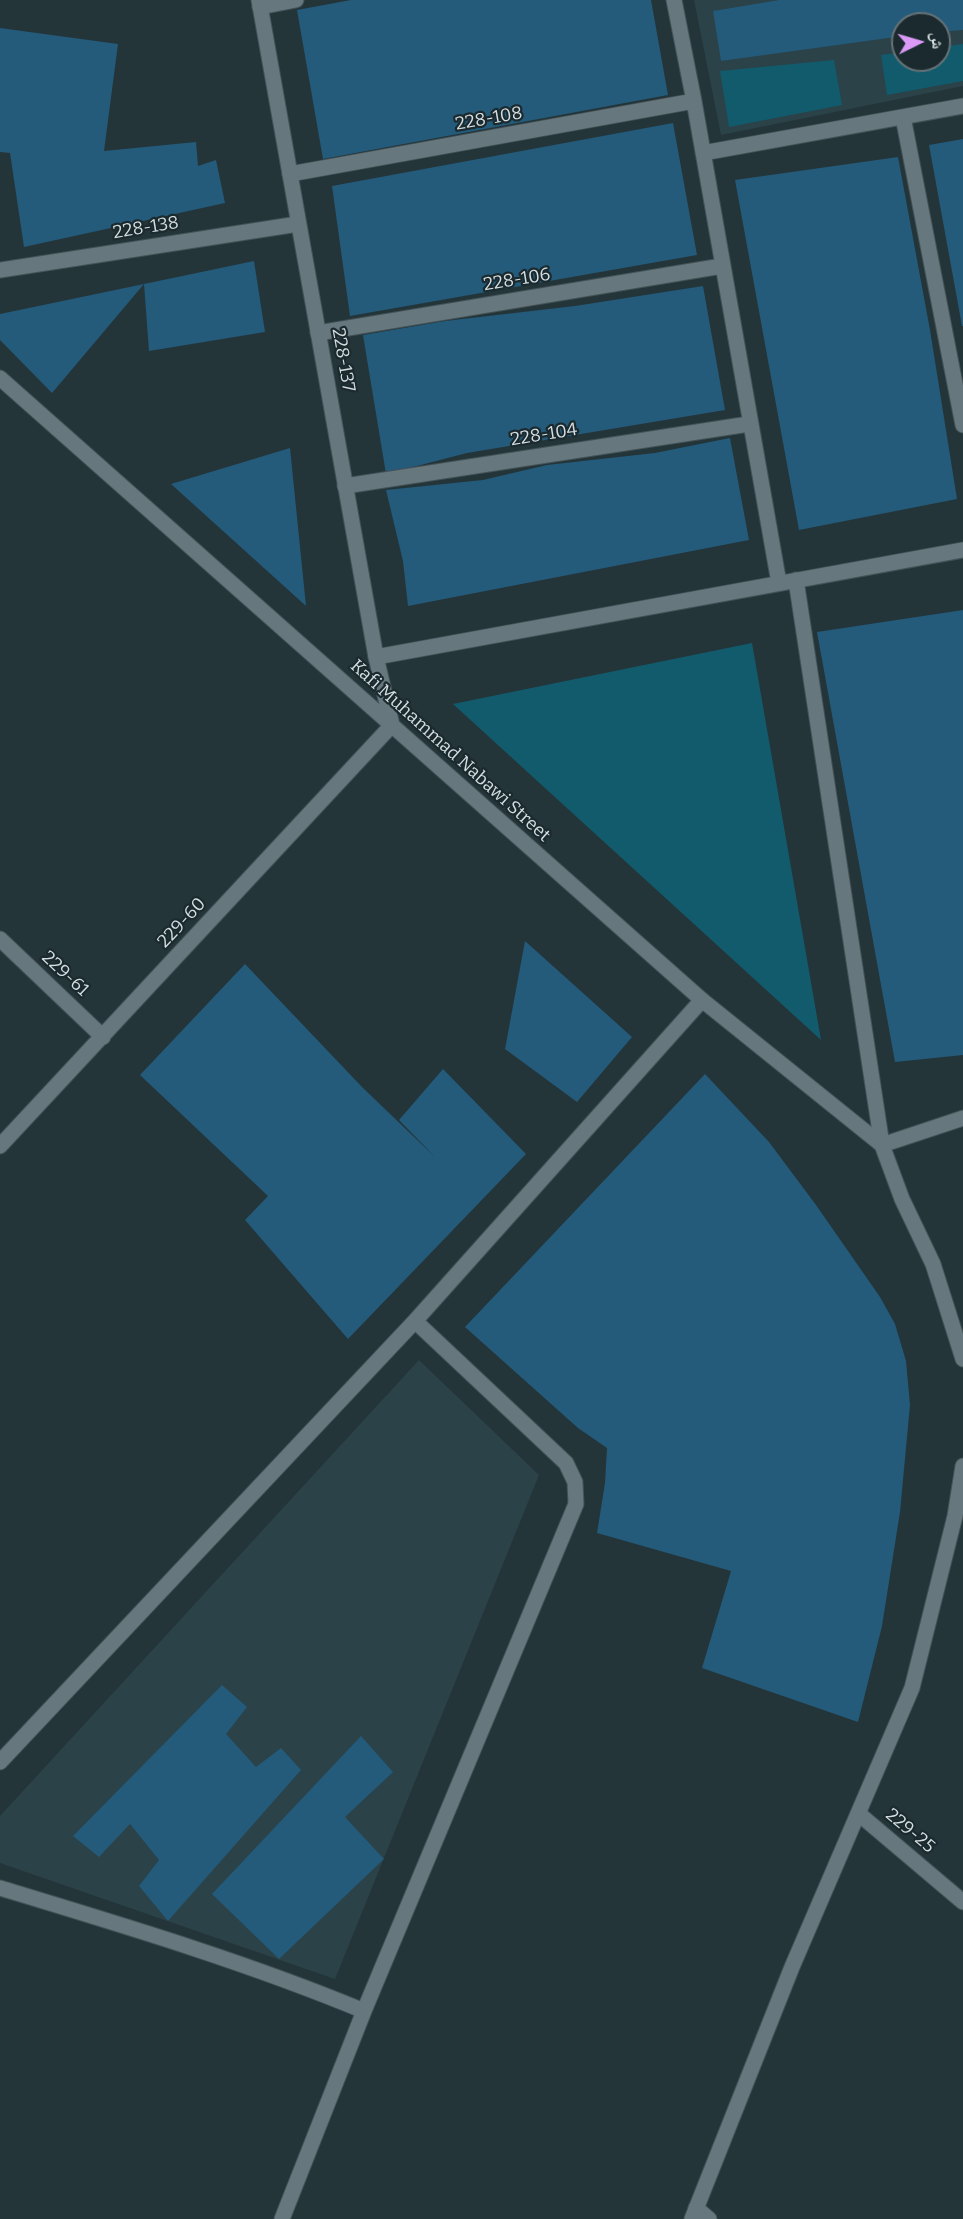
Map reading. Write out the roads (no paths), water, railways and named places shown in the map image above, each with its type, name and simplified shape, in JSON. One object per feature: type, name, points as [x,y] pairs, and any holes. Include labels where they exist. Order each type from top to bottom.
[{"type":"street","points":[[259,4],[296,0]]},
{"type":"street","points":[[674,0],[779,583]]},
{"type":"street","name":"228-137","points":[[259,4],[376,657],[392,725]]},
{"type":"street","name":"228-108","points":[[290,174],[694,101]]},
{"type":"street","points":[[703,153],[963,106]]},
{"type":"street","points":[[903,117],[963,425]]},
{"type":"street","name":"228-138","points":[[0,270],[298,224]]},
{"type":"street","name":"228-106","points":[[318,333],[722,266]]},
{"type":"street","name":"Kafi Muhammad Nabawi Street","points":[[0,378],[702,1000],[882,1145]]},
{"type":"street","name":"228-104","points":[[345,486],[749,424]]},
{"type":"street","points":[[376,657],[963,550]]},
{"type":"street","points":[[796,580],[882,1145],[902,1198],[933,1264],[963,1359]]},
{"type":"street","name":"229-60","points":[[0,1146],[104,1037],[392,725]]},
{"type":"street","name":"229-61","points":[[0,939],[104,1037]]},
{"type":"street","points":[[0,1762],[415,1322],[702,1000]]},
{"type":"street","points":[[882,1145],[963,1118]]},
{"type":"street","points":[[282,2219],[364,2011],[576,1504],[574,1482],[566,1463],[415,1322]]},
{"type":"street","points":[[709,2219],[694,2214],[792,1967],[912,1688],[953,1527],[963,1466]]},
{"type":"street","name":"229-25","points":[[859,1814],[963,1902]]},
{"type":"street","points":[[0,1888],[120,1925],[319,1992],[364,2011]]}]
